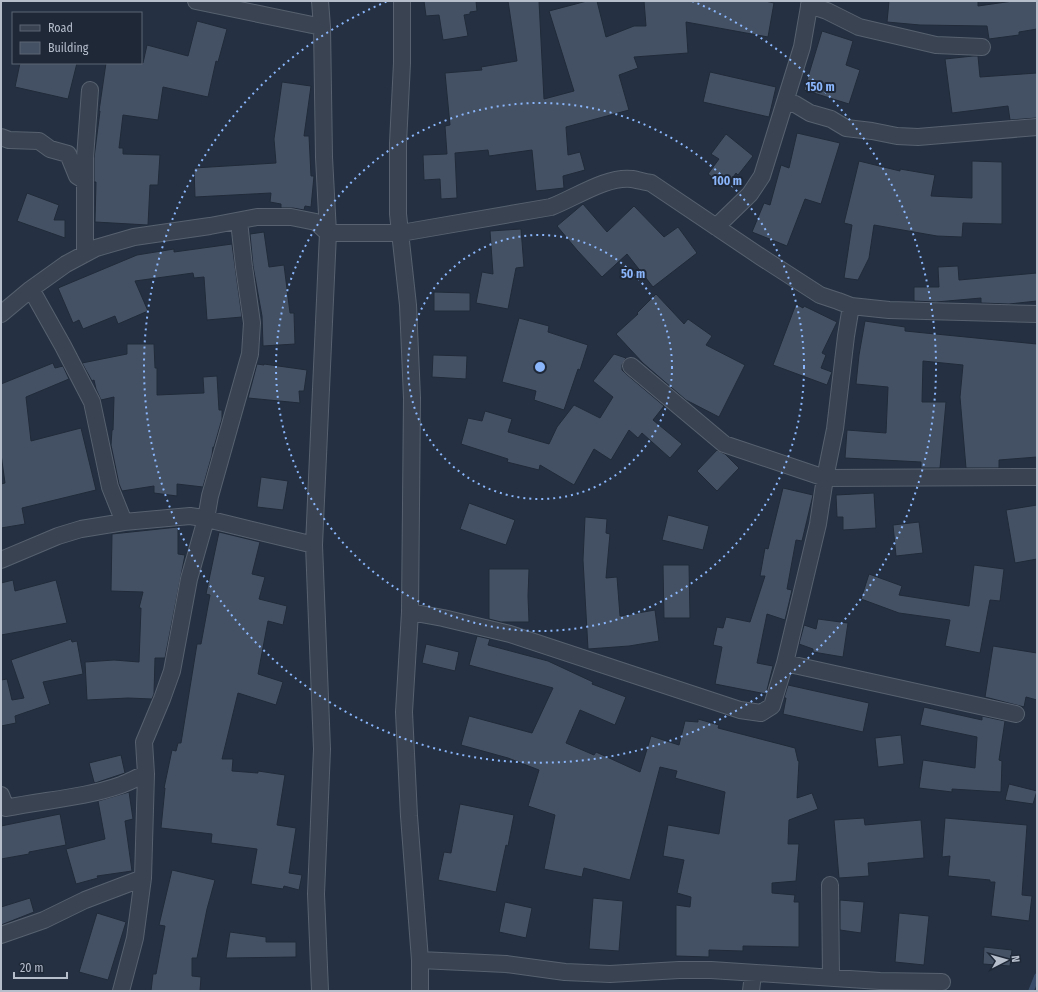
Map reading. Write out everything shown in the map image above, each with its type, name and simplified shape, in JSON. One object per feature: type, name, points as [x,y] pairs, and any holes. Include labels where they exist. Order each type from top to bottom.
[{"type":"street","points":[[196,1],[322,27]]},
{"type":"street","points":[[320,1],[322,27],[324,157],[328,233],[314,545],[322,749],[316,894],[320,991]]},
{"type":"street","points":[[402,1],[402,63],[398,143],[398,214],[408,305],[412,398],[410,612],[404,712],[409,816],[420,960],[420,991]]},
{"type":"street","points":[[716,227],[750,194],[762,176],[802,47],[810,3],[859,27],[936,45],[982,47]]},
{"type":"street","points":[[85,254],[85,158],[90,90]]},
{"type":"street","points":[[785,102],[795,104],[810,113],[831,119],[846,128],[897,136],[918,137],[1037,127]]},
{"type":"street","points":[[1,137],[9,140],[39,141],[50,149],[68,154],[77,176],[85,181]]},
{"type":"street","points":[[1,314],[31,289],[66,264],[96,248],[134,237],[257,217],[291,217],[316,222],[328,233],[401,232],[551,207],[565,202],[589,189],[616,180],[632,179],[650,183],[820,295],[852,306],[889,310],[1037,314]]},
{"type":"street","points":[[121,991],[135,938],[143,878],[146,774],[144,742],[172,671],[189,579],[206,519],[210,496],[250,354],[252,323],[239,221]]},
{"type":"street","points":[[31,289],[64,346],[92,402],[110,486],[124,522]]},
{"type":"street","points":[[410,612],[443,618],[510,634],[740,710],[760,713],[772,706],[785,663],[818,524],[834,429],[846,336],[852,306]]},
{"type":"street","points":[[631,366],[724,444],[825,478],[1037,477]]},
{"type":"street","points":[[1,560],[58,536],[81,529],[124,522],[190,516],[314,545]]},
{"type":"street","points":[[785,663],[1016,714]]},
{"type":"street","points":[[1,795],[6,808],[29,803],[73,797],[120,785],[146,774]]},
{"type":"street","points":[[1,935],[44,920],[85,900],[143,878]]},
{"type":"street","points":[[830,885],[831,977]]},
{"type":"street","points":[[420,960],[506,964],[565,972],[602,974],[711,970],[753,974],[831,977],[880,981],[942,982]]},
{"type":"street","points":[[751,991],[753,974]]},
{"type":"building","points":[[424,1],[476,1],[477,11],[464,15],[468,36],[443,40],[439,15],[426,16]]},
{"type":"building","points":[[508,1],[539,1],[544,99],[574,91],[549,11],[587,1],[597,1],[606,37],[634,26],[646,26],[644,1],[765,1],[774,3],[768,37],[686,22],[688,53],[634,57],[638,68],[619,75],[629,110],[566,127],[568,155],[580,152],[585,170],[563,176],[564,188],[536,191],[532,150],[489,156],[488,150],[455,153],[457,198],[441,199],[440,179],[424,180],[423,155],[447,154],[445,126],[450,125],[445,73],[482,70],[481,67],[517,61]]},
{"type":"building","points":[[889,1],[978,1],[978,6],[1013,1],[1037,1],[1037,29],[1019,32],[1019,35],[989,39],[987,26],[920,25],[887,22]]},
{"type":"building","points":[[197,21],[227,29],[218,62],[216,61],[208,97],[163,87],[158,120],[123,115],[119,148],[123,148],[123,154],[160,155],[158,185],[150,185],[148,225],[95,222],[96,182],[94,182],[94,158],[106,64],[142,64],[147,45],[188,56]]},
{"type":"building","points":[[822,31],[853,41],[846,65],[860,70],[849,104],[804,90]]},
{"type":"building","points":[[978,56],[980,77],[1037,73],[1037,118],[1010,120],[1008,106],[952,113],[945,59]]},
{"type":"building","points":[[20,64],[77,64],[68,99],[15,87]]},
{"type":"building","points":[[710,72],[776,87],[769,117],[703,102]]},
{"type":"building","points":[[282,82],[311,86],[304,136],[309,136],[311,176],[314,176],[311,207],[305,206],[304,210],[281,208],[281,204],[270,202],[271,193],[195,197],[194,168],[276,163],[274,139]]},
{"type":"building","points":[[797,133],[840,143],[821,204],[805,199],[787,246],[752,232],[764,203],[770,205],[781,165],[789,168]]},
{"type":"building","points":[[726,134],[753,156],[738,175],[736,173],[726,187],[708,174],[719,159],[711,154]]},
{"type":"building","points":[[859,161],[900,171],[900,169],[935,175],[931,196],[972,198],[972,161],[1002,162],[1002,224],[963,223],[962,237],[937,236],[874,225],[869,258],[858,280],[844,278],[852,225],[844,223]]},
{"type":"building","points":[[27,193],[59,205],[54,220],[65,220],[65,238],[17,221]]},
{"type":"building","points":[[583,204],[607,232],[634,206],[664,237],[678,227],[697,253],[653,287],[627,254],[602,277],[557,226]]},
{"type":"building","points":[[521,229],[524,267],[516,268],[508,309],[476,303],[482,272],[493,274],[490,231]]},
{"type":"building","points":[[264,232],[269,267],[284,265],[290,313],[294,313],[295,344],[263,346],[262,316],[253,266],[250,234]]},
{"type":"building","points":[[232,244],[242,317],[207,320],[204,277],[194,278],[193,273],[135,281],[148,311],[118,324],[115,316],[83,329],[79,320],[73,323],[58,288],[137,255],[174,249],[174,252]]},
{"type":"building","points":[[958,266],[959,280],[1037,273],[1037,301],[1009,304],[981,303],[981,298],[936,302],[914,301],[914,287],[939,287],[938,267]]},
{"type":"building","points":[[434,292],[470,293],[470,311],[434,311]]},
{"type":"building","points":[[656,294],[684,324],[688,319],[712,336],[706,345],[745,365],[719,417],[686,400],[643,363],[616,334],[638,314],[637,313]]},
{"type":"building","points":[[796,304],[803,308],[804,306],[837,322],[822,353],[826,355],[821,368],[832,372],[827,385],[773,365]]},
{"type":"building","points":[[519,318],[549,326],[548,332],[588,345],[564,410],[534,400],[536,391],[502,382]]},
{"type":"building","points":[[865,321],[905,327],[905,331],[1037,344],[1037,457],[999,460],[999,468],[966,468],[960,397],[963,365],[923,361],[922,402],[946,402],[940,468],[921,468],[921,462],[845,458],[847,430],[886,433],[888,387],[856,384]]},
{"type":"building","points":[[127,344],[154,344],[155,368],[157,368],[157,395],[204,393],[203,377],[217,376],[219,410],[222,410],[222,419],[203,487],[177,484],[177,496],[154,493],[154,486],[122,491],[119,484],[111,445],[114,397],[101,400],[94,380],[92,381],[82,363],[127,354]]},
{"type":"building","points":[[614,354],[626,358],[622,365],[622,370],[664,406],[653,420],[682,444],[670,458],[642,433],[638,438],[629,430],[611,460],[594,449],[574,485],[540,465],[539,470],[507,462],[508,459],[461,444],[468,418],[482,421],[485,411],[512,419],[508,432],[549,444],[557,427],[574,405],[600,418],[613,397],[593,381]]},
{"type":"building","points":[[433,355],[467,356],[466,379],[432,377]]},
{"type":"building","points":[[53,363],[55,368],[63,366],[69,379],[26,397],[31,441],[81,428],[96,490],[22,508],[25,524],[1,528],[1,484],[5,483],[1,454],[1,384]]},
{"type":"building","points":[[257,364],[307,370],[304,391],[299,391],[300,403],[248,398]]},
{"type":"building","points":[[717,450],[725,454],[739,468],[717,491],[697,471]]},
{"type":"building","points":[[261,477],[288,481],[283,510],[257,507]]},
{"type":"building","points":[[783,488],[813,495],[802,541],[796,540],[787,589],[792,590],[785,620],[767,614],[757,663],[773,666],[766,694],[715,684],[722,647],[713,645],[717,627],[723,628],[726,617],[750,622],[765,576],[760,576],[765,548],[768,549]]},
{"type":"building","points":[[874,493],[876,528],[843,530],[843,517],[837,517],[836,495]]},
{"type":"building","points":[[469,503],[515,520],[506,545],[460,529]]},
{"type":"building","points":[[1037,505],[1037,559],[1015,563],[1006,510]]},
{"type":"building","points":[[668,515],[709,526],[703,550],[662,540]]},
{"type":"building","points":[[585,517],[607,519],[606,533],[610,534],[606,578],[617,577],[620,616],[655,610],[659,641],[629,646],[588,649],[583,560]]},
{"type":"building","points":[[919,522],[923,553],[896,556],[893,525]]},
{"type":"building","points":[[178,527],[178,554],[185,555],[165,658],[155,658],[154,694],[152,699],[128,698],[87,700],[85,662],[114,660],[139,662],[141,608],[139,608],[143,592],[111,591],[112,534]]},
{"type":"building","points":[[219,532],[260,542],[252,574],[265,577],[259,599],[287,606],[283,625],[268,621],[258,674],[283,682],[276,705],[238,693],[222,759],[233,759],[232,771],[258,773],[258,771],[285,775],[277,825],[296,828],[289,873],[302,875],[299,890],[284,886],[283,889],[251,884],[257,849],[211,843],[212,834],[161,828],[164,788],[172,750],[176,751],[178,743],[181,743],[197,644],[201,644],[210,595],[206,594]]},
{"type":"building","points":[[663,565],[689,565],[690,618],[664,618]]},
{"type":"building","points":[[974,565],[1004,569],[1000,601],[990,600],[980,653],[945,646],[950,620],[899,613],[861,599],[869,574],[902,586],[899,595],[969,606]]},
{"type":"building","points":[[489,569],[529,569],[529,622],[501,622],[489,619]]},
{"type":"building","points":[[13,580],[15,591],[56,580],[67,623],[1,635],[1,583]]},
{"type":"building","points":[[818,619],[848,623],[843,657],[813,652],[813,649],[799,644],[804,625],[816,629]]},
{"type":"building","points":[[477,636],[490,639],[488,645],[548,661],[593,682],[592,684],[626,697],[615,725],[580,710],[566,743],[594,755],[596,752],[640,772],[651,736],[679,745],[685,721],[698,722],[698,719],[719,725],[718,728],[795,748],[799,761],[797,798],[812,793],[818,809],[789,820],[788,844],[799,844],[796,881],[772,883],[772,893],[795,895],[794,902],[799,902],[799,947],[743,946],[743,951],[709,950],[709,957],[676,956],[676,905],[690,907],[691,897],[677,893],[684,860],[663,856],[668,825],[719,834],[725,792],[675,778],[677,771],[660,767],[630,880],[584,868],[582,877],[544,869],[555,815],[528,806],[539,770],[508,758],[461,745],[469,716],[532,733],[553,688],[469,665]]},
{"type":"building","points":[[71,639],[72,642],[77,641],[83,674],[43,682],[50,704],[15,716],[16,723],[1,726],[1,680],[7,679],[12,700],[24,698],[11,660]]},
{"type":"building","points":[[426,644],[459,652],[455,671],[422,663]]},
{"type":"building","points":[[993,646],[1037,653],[1037,700],[1026,697],[1024,707],[985,697]]},
{"type":"building","points":[[788,685],[869,703],[863,732],[783,714],[786,698],[784,698]]},
{"type":"building","points":[[924,707],[982,720],[982,716],[1005,721],[999,760],[1002,761],[1001,792],[952,789],[952,792],[919,788],[923,760],[975,768],[977,737],[920,725]]},
{"type":"building","points":[[901,735],[904,764],[878,767],[875,738]]},
{"type":"building","points":[[121,755],[125,773],[95,783],[89,763]]},
{"type":"building","points":[[1009,784],[1037,791],[1033,804],[1005,800]]},
{"type":"building","points":[[129,792],[133,819],[125,821],[132,871],[97,876],[98,878],[76,884],[66,849],[105,839],[98,801]]},
{"type":"building","points":[[460,804],[514,815],[508,846],[506,845],[496,892],[438,880],[444,852],[451,853]]},
{"type":"building","points":[[60,814],[66,845],[1,859],[1,826]]},
{"type":"building","points":[[864,818],[865,825],[921,820],[924,858],[868,863],[869,876],[839,878],[834,820]]},
{"type":"building","points":[[945,818],[1027,825],[1022,895],[1032,896],[1029,921],[991,916],[995,882],[990,882],[990,880],[948,876],[950,856],[942,857]]},
{"type":"building","points":[[172,870],[215,880],[207,909],[197,958],[192,958],[192,976],[201,977],[200,991],[151,991],[153,974],[156,974],[165,926],[159,925]]},
{"type":"building","points":[[30,898],[34,912],[1,925],[1,907]]},
{"type":"building","points":[[593,898],[623,901],[619,951],[589,949]]},
{"type":"building","points":[[840,900],[864,902],[861,933],[840,930]]},
{"type":"building","points":[[505,902],[532,908],[526,938],[499,932]]},
{"type":"building","points":[[97,913],[126,922],[108,980],[79,972]]},
{"type":"building","points":[[899,913],[929,916],[924,965],[895,962]]},
{"type":"building","points":[[230,932],[266,937],[266,942],[296,942],[296,957],[226,958]]},
{"type":"building","points":[[984,947],[1012,950],[1010,966],[983,964]]},
{"type":"waterway","points":[[1031,991],[1037,976]]}]
